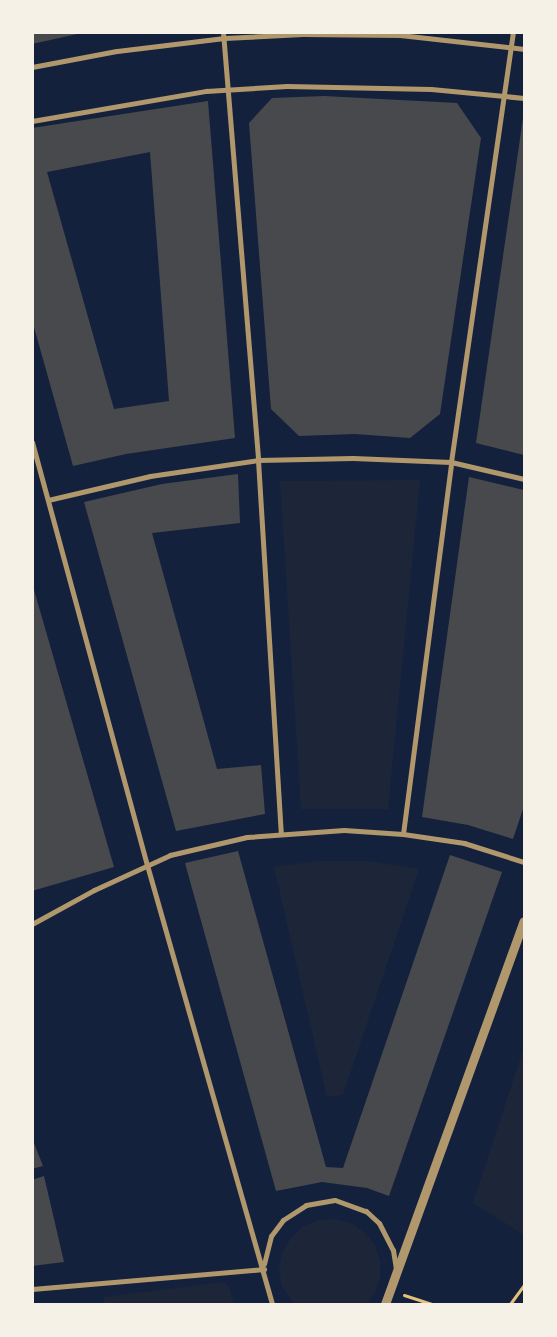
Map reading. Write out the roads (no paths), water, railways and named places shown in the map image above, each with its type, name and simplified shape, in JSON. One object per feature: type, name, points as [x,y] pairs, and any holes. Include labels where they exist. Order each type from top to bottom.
[{"type":"street","points":[[403,834],[451,462],[513,32]]},
{"type":"street","points":[[223,35],[258,460],[281,833]]},
{"type":"street","points":[[32,67],[117,51],[223,35],[390,35],[524,49]]},
{"type":"street","points":[[32,121],[228,89],[358,86],[504,95],[524,98]]},
{"type":"street","points":[[32,442],[147,865],[264,1269],[272,1304]]},
{"type":"street","points":[[48,500],[150,476],[258,460],[353,458],[451,462],[524,479]]},
{"type":"street","points":[[32,924],[147,865],[195,847],[281,833],[344,830],[403,834],[464,843],[524,862]]},
{"type":"street","points":[[386,1300],[524,921]]},
{"type":"street","points":[[264,1269],[265,1250],[283,1220],[306,1205],[335,1200],[366,1211],[380,1224],[393,1250],[396,1272]]},
{"type":"street","points":[[32,1289],[264,1269]]},
{"type":"street","points":[[269,1296],[276,1304]]}]
